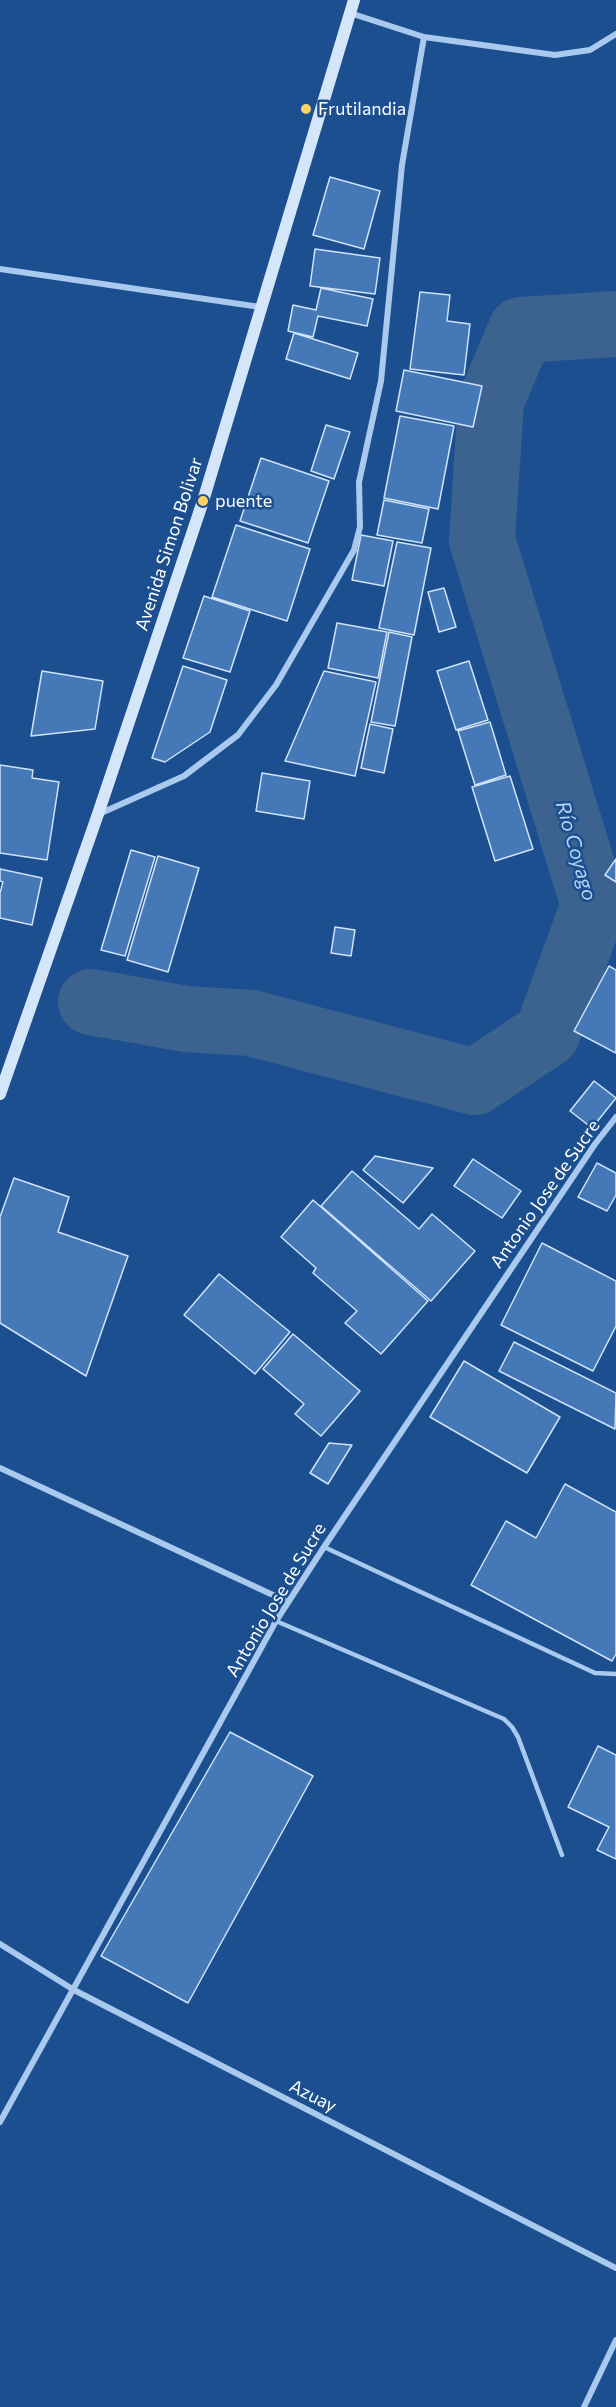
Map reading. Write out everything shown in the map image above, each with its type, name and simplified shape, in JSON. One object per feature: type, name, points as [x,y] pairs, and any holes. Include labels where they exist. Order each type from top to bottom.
[{"type":"main road","name":"Avenida Simon Bolivar","points":[[0,1094],[98,814],[203,501],[354,0]]},
{"type":"street","points":[[350,13],[424,37],[555,55],[590,50],[616,34]]},
{"type":"street","points":[[98,814],[184,776],[238,735],[276,685],[354,550],[360,527],[359,482],[381,381],[402,165],[424,37]]},
{"type":"street","points":[[0,269],[260,307]]},
{"type":"street","name":"Antonio Jose de Sucre","points":[[0,2122],[288,1602],[595,1144],[616,1118]]},
{"type":"street","points":[[0,1468],[288,1602]]},
{"type":"street","name":"Azuay","points":[[0,1944],[74,1990],[616,2268]]},
{"type":"street","points":[[584,2407],[616,2340]]},
{"type":"lane","points":[[324,1547],[595,1672],[616,1674]]},
{"type":"lane","points":[[276,1622],[504,1719],[518,1737],[562,1855]]},
{"type":"building","points":[[330,177],[380,191],[364,249],[313,235]]},
{"type":"building","points":[[315,249],[380,258],[375,294],[310,286]]},
{"type":"building","points":[[321,288],[373,299],[367,326],[318,316],[313,337],[288,331],[293,305],[316,310]]},
{"type":"building","points":[[420,292],[450,295],[447,321],[470,324],[464,375],[410,369]]},
{"type":"building","points":[[294,333],[358,353],[350,379],[286,359]]},
{"type":"building","points":[[404,370],[482,386],[473,427],[396,411]]},
{"type":"building","points":[[400,416],[454,426],[438,509],[384,498]]},
{"type":"building","points":[[326,425],[350,432],[334,479],[311,471]]},
{"type":"building","points":[[261,458],[329,481],[308,543],[240,521]]},
{"type":"building","points":[[384,500],[429,509],[422,543],[377,535]]},
{"type":"building","points":[[236,525],[310,549],[287,621],[212,597]]},
{"type":"building","points":[[361,535],[393,541],[384,586],[352,580]]},
{"type":"building","points":[[397,542],[431,548],[414,635],[379,628]]},
{"type":"building","points":[[444,588],[456,627],[439,632],[428,592]]},
{"type":"building","points":[[204,596],[250,611],[230,672],[183,658]]},
{"type":"building","points":[[337,623],[387,632],[378,678],[328,668]]},
{"type":"building","points":[[389,632],[412,637],[395,726],[371,722]]},
{"type":"building","points":[[469,661],[488,720],[456,730],[437,671]]},
{"type":"building","points":[[183,666],[227,680],[210,732],[165,762],[152,758]]},
{"type":"building","points":[[42,671],[103,681],[95,729],[31,736]]},
{"type":"building","points":[[324,671],[376,682],[355,776],[285,761]]},
{"type":"building","points":[[490,722],[506,775],[475,785],[458,731]]},
{"type":"building","points":[[370,724],[393,729],[384,773],[361,768]]},
{"type":"building","points":[[0,765],[33,770],[32,778],[59,782],[47,860],[0,853]]},
{"type":"building","points":[[262,773],[310,781],[304,819],[256,811]]},
{"type":"building","points":[[510,776],[533,849],[495,861],[472,787]]},
{"type":"building","points":[[131,850],[155,857],[125,956],[101,950]]},
{"type":"building","points":[[158,856],[199,868],[168,972],[127,960]]},
{"type":"building","points":[[616,859],[616,882],[605,875]]},
{"type":"building","points":[[0,869],[42,878],[32,925],[0,918],[0,893],[3,882],[0,881]]},
{"type":"building","points":[[335,927],[355,930],[351,956],[331,953]]},
{"type":"building","points":[[609,966],[616,970],[616,1053],[574,1031]]},
{"type":"building","points":[[594,1081],[616,1098],[592,1128],[570,1111]]},
{"type":"building","points":[[375,1156],[433,1168],[403,1203],[363,1170]]},
{"type":"building","points":[[473,1159],[521,1191],[502,1218],[454,1186]]},
{"type":"building","points":[[597,1163],[616,1173],[616,1195],[607,1211],[578,1197]]},
{"type":"building","points":[[352,1171],[419,1229],[432,1214],[475,1251],[431,1301],[321,1206]]},
{"type":"building","points":[[14,1178],[69,1197],[58,1232],[128,1256],[86,1376],[0,1323],[0,1217]]},
{"type":"building","points":[[313,1200],[428,1301],[381,1354],[345,1323],[357,1311],[313,1273],[316,1268],[281,1237]]},
{"type":"building","points":[[542,1243],[616,1281],[616,1326],[593,1371],[501,1325]]},
{"type":"building","points":[[219,1274],[290,1332],[255,1374],[184,1315]]},
{"type":"building","points":[[293,1334],[360,1391],[321,1436],[295,1414],[304,1404],[263,1369]]},
{"type":"building","points":[[514,1342],[616,1393],[615,1429],[499,1371]]},
{"type":"building","points":[[464,1361],[560,1417],[527,1473],[430,1417]]},
{"type":"building","points":[[329,1443],[352,1445],[328,1484],[310,1473]]},
{"type":"building","points":[[565,1484],[616,1512],[616,1654],[612,1661],[471,1585],[506,1521],[536,1538]]},
{"type":"building","points":[[230,1732],[313,1776],[188,2003],[101,1956]]},
{"type":"building","points":[[598,1746],[616,1755],[616,1859],[597,1850],[609,1827],[568,1807]]},
{"type":"waterway","name":"Río Coyago","points":[[91,1002],[186,1019],[251,1023],[475,1082],[547,1034],[594,905],[482,540],[491,401],[521,330],[616,324]]},
{"type":"place","name":"Frutilandia","points":[[306,109]]},
{"type":"place","name":"puente","points":[[203,501]]}]
